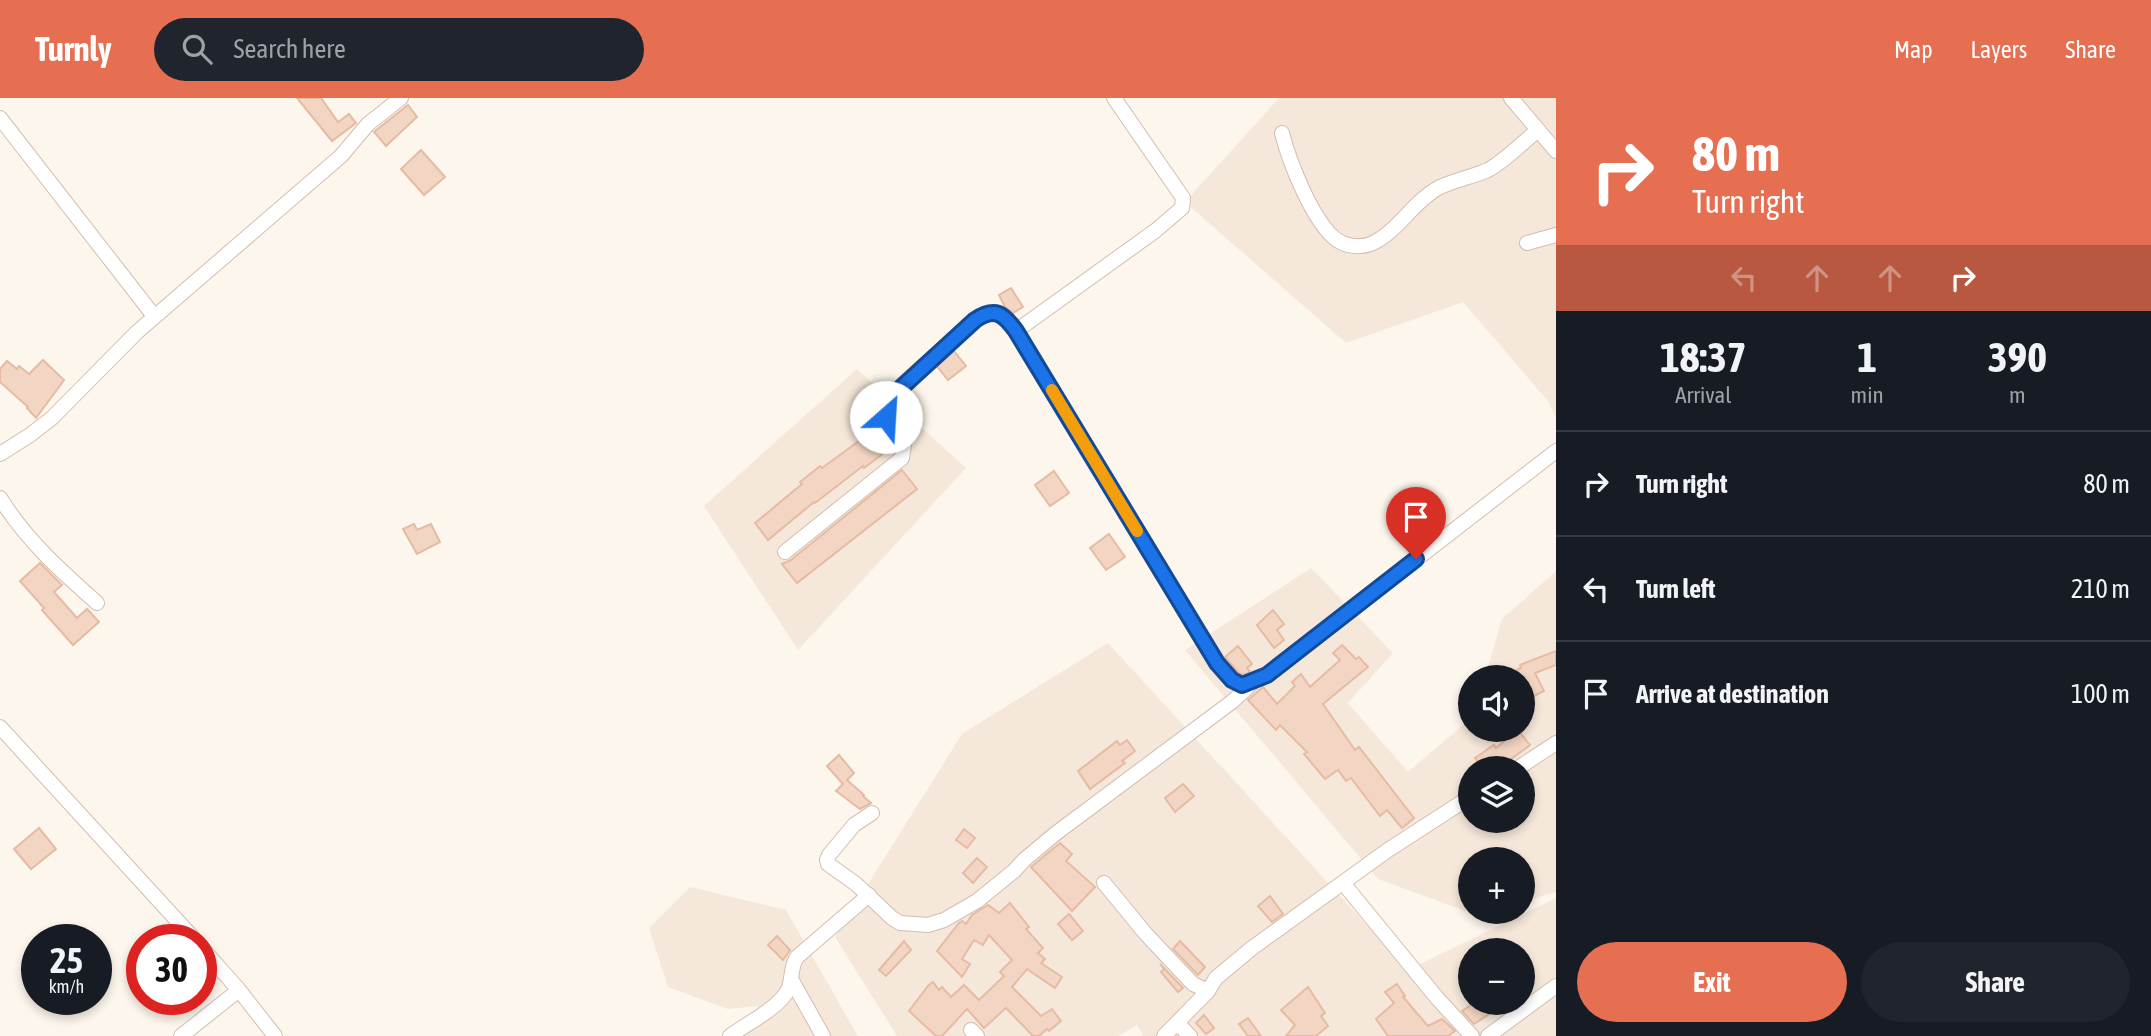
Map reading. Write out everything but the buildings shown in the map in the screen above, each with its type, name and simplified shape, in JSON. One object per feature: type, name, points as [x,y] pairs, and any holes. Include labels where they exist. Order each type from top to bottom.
[{"type":"street","points":[[0,454],[52,418],[154,316],[341,156],[369,124],[401,98]]},
{"type":"street","points":[[1016,331],[1155,231],[1182,208],[1183,198],[1114,98]]},
{"type":"street","points":[[1511,98],[1556,151]]},
{"type":"street","points":[[0,118],[154,316]]},
{"type":"street","points":[[1282,133],[1288,158],[1324,226],[1344,245],[1357,246],[1370,244],[1382,237],[1407,212],[1438,188],[1491,168],[1538,130]]},
{"type":"street","points":[[1527,243],[1556,235]]},
{"type":"street","points":[[785,552],[902,458],[904,446],[884,411],[890,398],[986,313],[1001,314],[1016,331],[1217,663],[1232,680],[1242,685],[1267,675],[1556,451]]},
{"type":"street","points":[[0,498],[17,525],[52,564],[97,603]]},
{"type":"street","points":[[872,813],[854,825],[827,862],[869,895],[892,918],[904,925],[928,925],[962,911],[1014,871],[1064,827],[1223,708],[1257,679]]},
{"type":"street","points":[[0,727],[180,924]]},
{"type":"street","points":[[1535,757],[1556,743]]},
{"type":"street","points":[[1164,1036],[1208,991],[1216,978],[1252,948],[1388,850],[1458,805]]},
{"type":"street","points":[[1104,883],[1144,933],[1193,984],[1208,991]]},
{"type":"street","points":[[1343,883],[1428,988],[1472,1036]]},
{"type":"street","points":[[730,1036],[782,998],[792,979],[792,966],[797,957],[869,895]]},
{"type":"street","points":[[217,976],[229,997],[275,1036]]},
{"type":"street","points":[[792,979],[824,1036]]},
{"type":"street","points":[[1488,1036],[1556,986]]},
{"type":"street","points":[[181,1036],[229,997]]},
{"type":"street","points":[[1178,1024],[1190,1036]]},
{"type":"shaded area","points":[[1279,98],[1556,98],[1556,417],[1547,400],[1463,302],[1346,343],[1185,202]]},
{"type":"shaded area","points":[[857,369],[966,468],[798,650],[704,506]]},
{"type":"shaded area","points":[[1311,568],[1393,653],[1348,703],[1408,772],[1458,729],[1458,742],[1535,742],[1535,665],[1489,665],[1502,619],[1556,571],[1556,892],[1535,898],[1535,847],[1458,847],[1458,908],[1378,879],[1185,650]]},
{"type":"shaded area","points":[[1108,643],[1408,970],[1458,946],[1458,1015],[1535,1015],[1535,938],[1474,938],[1503,924],[1535,924],[1535,908],[1556,898],[1556,1036],[1143,1036],[1137,1025],[1118,1036],[897,1036],[835,937],[962,734]]},
{"type":"shaded area","points":[[690,887],[786,910],[858,1036],[743,1036],[758,1006],[728,1009],[668,987],[649,928]]},
{"type":"slow traffic","points":[[1052,390],[1137,531]]},
{"type":"route","points":[[886,417],[886,404],[904,383],[975,320],[986,313],[1001,314],[1016,331],[1217,663],[1232,680],[1242,685],[1267,675],[1416,559]]}]
